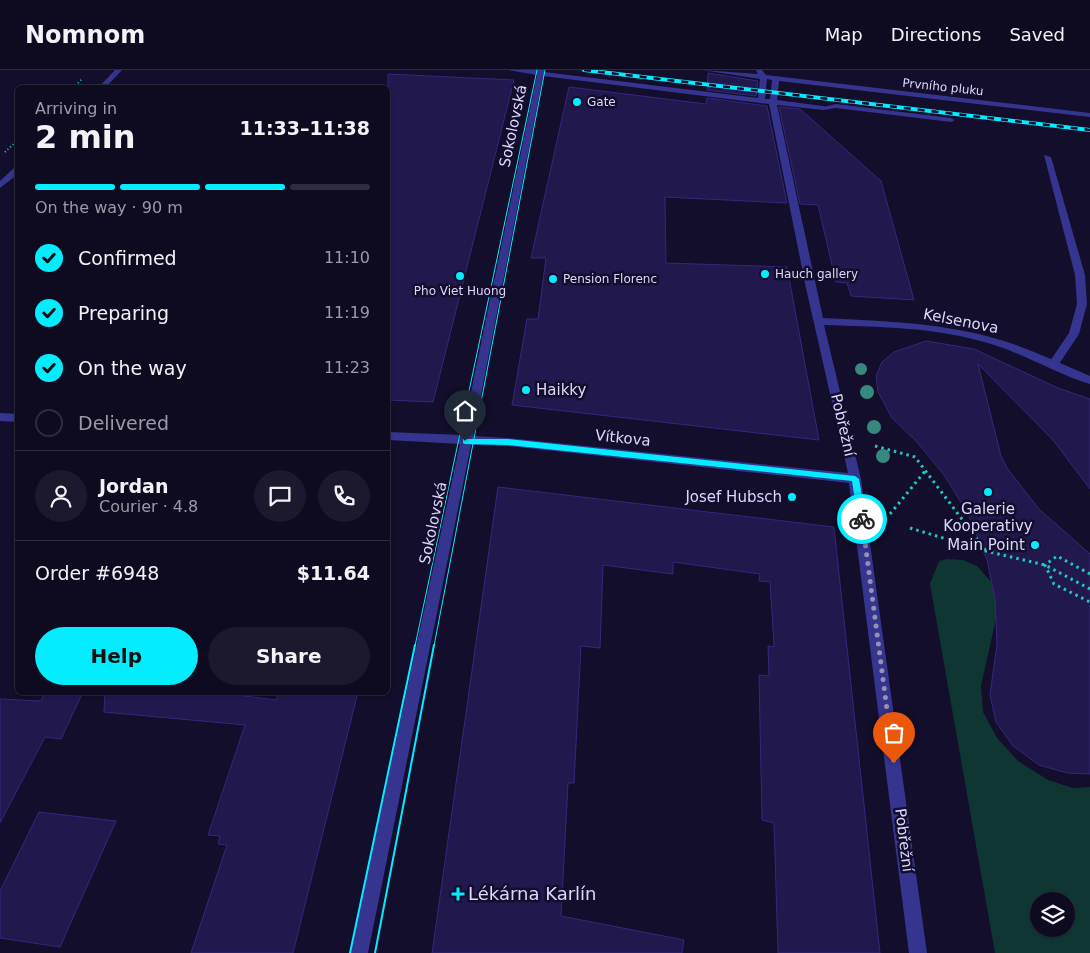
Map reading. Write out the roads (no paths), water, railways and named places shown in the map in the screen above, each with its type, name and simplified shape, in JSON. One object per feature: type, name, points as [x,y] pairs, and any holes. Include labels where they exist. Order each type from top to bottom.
[{"type":"street","points":[[104,85],[119,70]]},
{"type":"street","points":[[511,70],[541,72],[761,102],[823,108],[836,106],[951,120]]},
{"type":"street","name":"Prvního pluku","points":[[705,70],[1090,114]]},
{"type":"street","points":[[759,70],[764,77],[761,102]]},
{"type":"street","name":"Sokolovská","points":[[359,953],[541,72]]},
{"type":"street","name":"Pobřežní","points":[[776,79],[773,103],[819,321],[855,479],[918,953]]},
{"type":"street","points":[[1047,157],[1080,275],[1082,304],[1074,334],[1053,364]]},
{"type":"street","points":[[0,186],[15,172]]},
{"type":"street","name":"Kelsenova","points":[[819,321],[902,326],[964,334],[1012,347],[1090,380]]},
{"type":"street","points":[[0,417],[15,418]]},
{"type":"street","name":"Vítkova","points":[[390,436],[507,442],[855,479]]},
{"type":"tram line","points":[[415,646],[537,70]]},
{"type":"tram line","points":[[434,646],[545,70]]},
{"type":"tram line","points":[[350,953],[415,645]]},
{"type":"tram line","points":[[375,953],[434,645]]},
{"type":"railway","points":[[584,70],[1090,130]]},
{"type":"place","name":"Gate","points":[[577,102]]},
{"type":"place","name":"Hauch gallery","points":[[765,274]]},
{"type":"place","name":"Pho Viet Huong","points":[[460,276]]},
{"type":"place","name":"Pension Florenc","points":[[553,279]]},
{"type":"place","name":"Haikky","points":[[526,390]]},
{"type":"place","name":"Galerie Kooperativy","points":[[988,492]]},
{"type":"place","name":"Josef Hubsch","points":[[792,497]]},
{"type":"place","name":"Main Point","points":[[1035,545]]},
{"type":"place","name":"Lékárna Karlín","points":[[458,894]]}]
